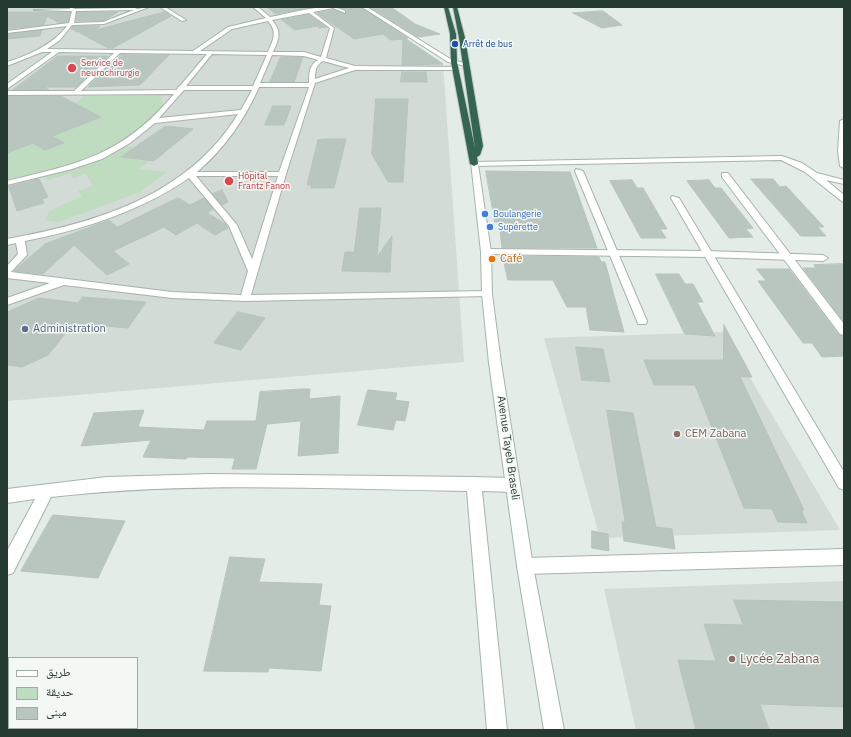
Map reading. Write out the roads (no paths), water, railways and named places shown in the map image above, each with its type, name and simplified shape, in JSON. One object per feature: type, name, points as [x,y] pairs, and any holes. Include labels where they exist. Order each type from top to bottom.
[{"type":"highway","points":[[446,7],[453,34],[455,65],[474,164]]},
{"type":"highway","points":[[455,7],[479,146],[474,164]]},
{"type":"street","points":[[364,7],[455,65],[466,64]]},
{"type":"street","points":[[844,121],[844,166]]},
{"type":"street","points":[[474,164],[782,158],[795,162],[815,175],[844,200]]},
{"type":"street","name":"Avenue Tayeb Braseli","points":[[474,164],[486,252],[487,294],[513,485],[525,566],[554,730]]},
{"type":"street","points":[[815,175],[844,182]]},
{"type":"street","points":[[486,252],[707,254],[822,258]]},
{"type":"street","points":[[7,496],[107,484],[210,480],[513,485]]},
{"type":"street","points":[[474,484],[497,730]]},
{"type":"street","points":[[7,567],[47,491]]},
{"type":"street","points":[[525,566],[844,557]]},
{"type":"lane","points":[[162,7],[184,20]]},
{"type":"lane","points":[[7,242],[73,227],[129,207],[167,189],[190,174],[212,153],[243,112],[277,38],[278,31],[274,23],[255,7]]},
{"type":"lane","points":[[195,52],[230,28],[334,7],[343,12]]},
{"type":"lane","points":[[36,10],[146,8]]},
{"type":"lane","points":[[7,32],[71,24],[104,23],[146,8]]},
{"type":"lane","points":[[7,64],[41,50],[62,36],[71,24],[73,9]]},
{"type":"lane","points":[[245,298],[282,174],[312,84],[312,71],[316,63],[323,59],[332,28],[310,12]]},
{"type":"lane","points":[[41,50],[270,52],[304,54],[355,68],[455,65]]},
{"type":"lane","points":[[7,87],[58,50]]},
{"type":"lane","points":[[76,92],[119,51]]},
{"type":"lane","points":[[7,182],[58,171],[98,158],[129,142],[153,121],[211,52]]},
{"type":"lane","points":[[7,93],[179,90],[312,84],[355,68]]},
{"type":"lane","points":[[153,121],[243,112]]},
{"type":"lane","points":[[579,171],[642,321]]},
{"type":"lane","points":[[190,174],[282,174]]},
{"type":"lane","points":[[190,174],[233,225],[253,271]]},
{"type":"lane","points":[[725,175],[790,258],[844,331]]},
{"type":"lane","points":[[675,198],[844,484]]},
{"type":"lane","points":[[7,234],[20,240]]},
{"type":"lane","points":[[7,271],[23,255],[20,240]]},
{"type":"lane","points":[[7,275],[172,294],[245,298],[487,294]]},
{"type":"lane","points":[[7,302],[64,282]]},
{"type":"place","name":"Arrêt de bus","points":[[455,44]]},
{"type":"place","name":"Service de neurochirurgie","points":[[72,68]]},
{"type":"place","name":"Hôpital Frantz Fanon","points":[[229,181]]},
{"type":"place","name":"Boulangerie","points":[[485,214]]},
{"type":"place","name":"Supérette","points":[[490,227]]},
{"type":"place","name":"Café","points":[[492,259]]},
{"type":"place","name":"Administration","points":[[25,329]]},
{"type":"place","name":"CEM Zabana","points":[[677,434]]},
{"type":"place","name":"Lycée Zabana","points":[[732,659]]}]
